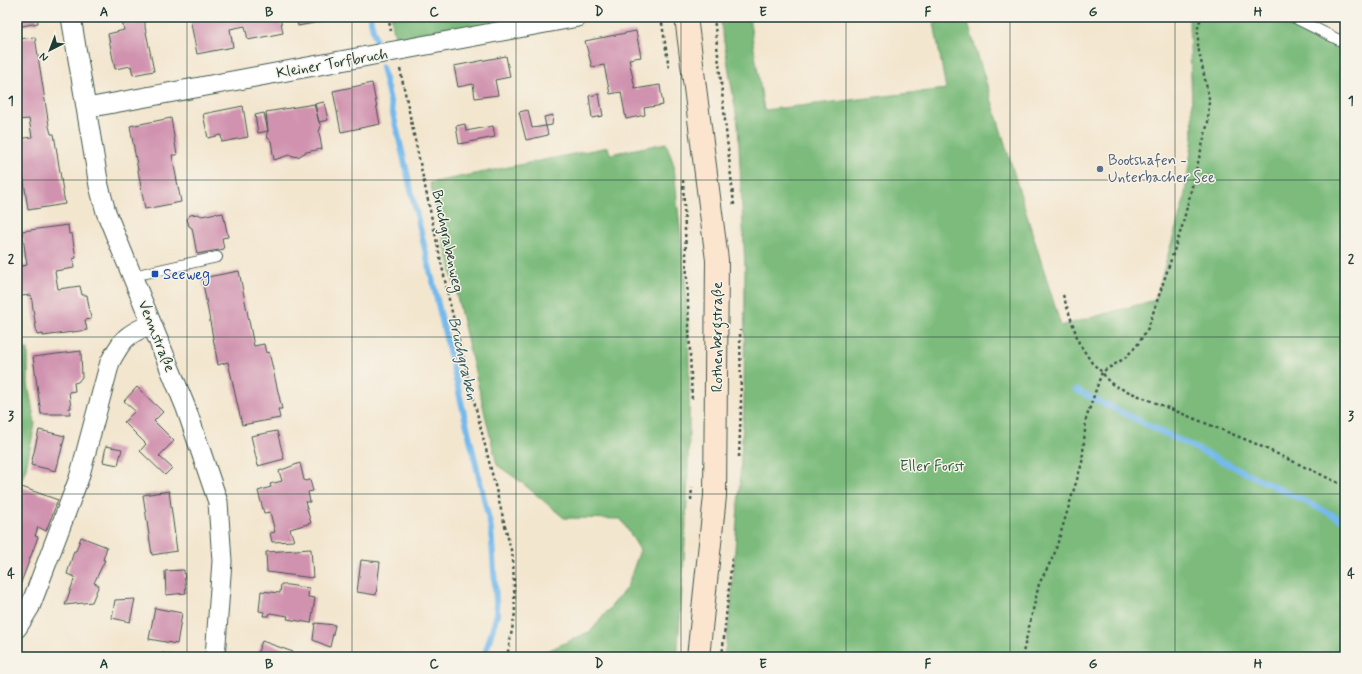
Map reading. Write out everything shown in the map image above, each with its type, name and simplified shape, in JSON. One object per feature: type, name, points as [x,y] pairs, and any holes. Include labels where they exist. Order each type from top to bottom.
[{"type":"main road","name":"Rothenbergstraße","points":[[686,17],[717,260],[715,496],[698,657]]},
{"type":"street","name":"Vennstraße","points":[[71,17],[103,199],[186,408],[218,502],[222,561],[215,657]]},
{"type":"street","name":"Kleiner Torfbruch","points":[[87,108],[578,17]]},
{"type":"street","points":[[17,628],[30,607],[79,478],[110,362],[119,346],[129,334],[152,324]]},
{"type":"lane","points":[[1292,17],[1345,43]]},
{"type":"lane","points":[[133,276],[159,268],[217,257]]},
{"type":"path","name":"Bruchgrabenweg","points":[[388,17],[450,304],[512,558],[515,613],[506,657]]},
{"type":"path","points":[[661,17],[669,69]]},
{"type":"path","points":[[1022,657],[1039,584],[1054,554],[1082,463],[1086,419],[1102,372],[1125,358],[1138,344],[1148,328],[1184,220],[1208,122],[1209,98],[1198,47],[1198,27],[1201,17]]},
{"type":"path","name":"Rothenbergstraße","points":[[683,176],[691,324],[692,404]]},
{"type":"path","points":[[1063,294],[1079,343],[1092,363],[1102,372],[1109,382],[1117,387],[1254,443],[1345,486]]},
{"type":"path","points":[[691,504],[692,481]]},
{"type":"green space","points":[[391,17],[531,17],[397,47]]},
{"type":"green space","name":"Eller Forst","points":[[720,17],[749,17],[764,110],[946,89],[933,17],[966,17],[1061,326],[1155,300],[1184,200],[1193,137],[1189,17],[1280,17],[1345,49],[1345,657],[724,657],[731,607],[744,404],[745,268],[738,125]]},
{"type":"green space","points":[[666,143],[674,165],[686,285],[689,367],[689,450],[677,657],[534,657],[591,631],[627,587],[640,550],[621,519],[564,518],[520,481],[497,465],[430,183],[608,147],[610,154]]},
{"type":"green space","points":[[28,349],[28,384],[35,424],[26,468],[17,492],[17,350]]},
{"type":"building","points":[[17,17],[37,17],[38,23],[17,27]]},
{"type":"building","points":[[145,17],[145,27],[154,71],[133,75],[131,66],[115,69],[108,34],[124,30],[122,21]]},
{"type":"building","points":[[280,17],[283,33],[248,40],[245,26],[230,29],[233,47],[197,54],[190,18]]},
{"type":"building","points":[[296,17],[333,17],[334,19],[298,26]]},
{"type":"building","points":[[636,31],[641,57],[629,59],[635,89],[660,85],[663,105],[644,108],[645,115],[626,119],[621,92],[610,94],[604,65],[592,67],[585,41]]},
{"type":"building","points":[[35,37],[49,126],[51,134],[54,134],[65,204],[28,210],[18,139],[32,137],[29,119],[17,120],[17,39]]},
{"type":"building","points":[[506,56],[510,77],[495,80],[498,95],[475,98],[473,84],[458,87],[454,66]]},
{"type":"building","points":[[372,83],[380,124],[341,132],[333,91]]},
{"type":"building","points":[[599,94],[603,116],[592,118],[589,96]]},
{"type":"building","points":[[324,102],[328,120],[319,122],[315,104]]},
{"type":"building","points":[[314,104],[321,126],[319,132],[322,149],[306,152],[298,157],[289,155],[274,160],[271,141],[266,136],[268,131],[266,112]]},
{"type":"building","points":[[243,106],[248,137],[222,142],[221,135],[208,138],[203,114]]},
{"type":"building","points":[[528,110],[532,128],[546,126],[548,135],[526,140],[519,112]]},
{"type":"building","points":[[264,113],[268,131],[258,133],[255,115]]},
{"type":"building","points":[[553,115],[552,125],[546,126],[544,117]]},
{"type":"building","points":[[171,118],[177,155],[172,155],[181,202],[145,209],[130,126]]},
{"type":"building","points":[[465,124],[466,131],[493,126],[495,137],[459,144],[456,126]]},
{"type":"building","points":[[223,213],[228,237],[222,238],[224,249],[197,254],[192,228],[189,226],[187,219],[190,215],[198,214],[202,216]]},
{"type":"building","points":[[68,225],[69,234],[72,234],[76,258],[73,259],[74,268],[55,271],[58,289],[80,286],[82,295],[87,295],[91,319],[85,320],[87,330],[43,336],[43,334],[37,335],[31,295],[21,296],[17,271],[17,267],[27,265],[22,231]]},
{"type":"building","points":[[239,271],[254,346],[264,344],[266,353],[269,352],[282,409],[278,409],[280,418],[242,425],[228,362],[218,365],[202,278]]},
{"type":"building","points":[[81,351],[82,377],[78,382],[74,383],[75,391],[69,392],[71,408],[69,408],[70,414],[41,414],[33,357]]},
{"type":"building","points":[[137,387],[163,412],[154,421],[174,441],[159,456],[172,468],[165,475],[140,451],[146,444],[124,422],[135,411],[124,401]]},
{"type":"building","points":[[39,430],[65,436],[56,471],[31,465]]},
{"type":"building","points":[[277,431],[284,459],[258,466],[251,436]]},
{"type":"building","points":[[106,446],[122,449],[118,465],[103,462]]},
{"type":"building","points":[[300,463],[304,480],[310,480],[313,491],[308,492],[310,502],[305,502],[311,523],[290,529],[294,541],[272,542],[270,533],[275,532],[270,512],[264,513],[258,491],[271,487],[270,484],[282,481],[279,471]]},
{"type":"building","points":[[19,486],[58,500],[46,531],[38,527],[35,536],[38,537],[17,593],[17,491]]},
{"type":"building","points":[[169,491],[177,551],[152,555],[143,495]]},
{"type":"building","points":[[81,537],[107,547],[103,560],[105,560],[94,583],[99,585],[92,602],[65,605],[75,577],[67,574],[74,551],[76,551]]},
{"type":"building","points":[[311,549],[313,578],[267,572],[266,552]]},
{"type":"building","points":[[361,560],[380,562],[376,595],[357,592]]},
{"type":"building","points":[[184,570],[186,593],[166,595],[165,571]]},
{"type":"building","points":[[281,584],[309,588],[308,597],[315,598],[311,623],[287,619],[288,616],[270,613],[269,616],[263,616],[264,612],[259,611],[261,591],[280,593]]},
{"type":"building","points":[[135,599],[130,622],[112,618],[115,600]]},
{"type":"building","points":[[155,608],[182,613],[177,644],[149,639]]},
{"type":"building","points":[[315,623],[335,625],[330,647],[313,640]]},
{"type":"building","points":[[262,641],[293,652],[292,657],[256,657]]},
{"type":"building","points":[[162,653],[177,656],[177,657],[161,657]]},
{"type":"waterway","name":"Bruchgraben","points":[[370,17],[377,46]]},
{"type":"waterway","name":"Bruchgraben","points":[[382,67],[491,528],[497,615],[484,657]]},
{"type":"waterway","points":[[1076,390],[1345,521]]},
{"type":"place","name":"Bootshafen - Unterbacher See","points":[[1100,169]]},
{"type":"place","name":"Seeweg","points":[[155,274]]}]
